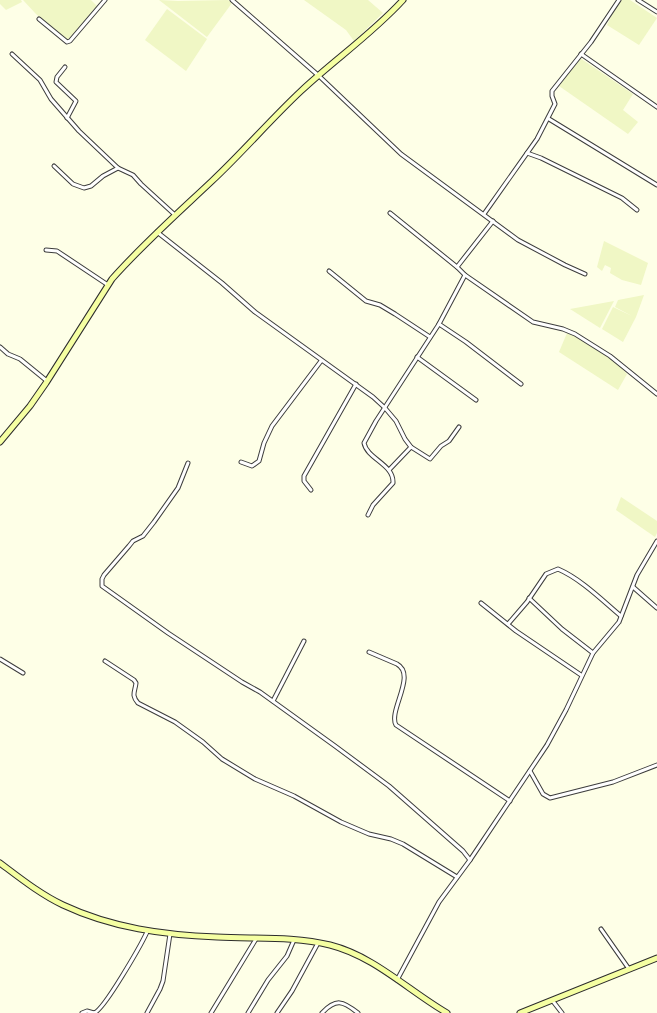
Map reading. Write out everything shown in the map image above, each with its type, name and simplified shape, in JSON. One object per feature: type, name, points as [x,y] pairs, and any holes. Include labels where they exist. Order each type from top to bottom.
[{"type":"street","points":[[39,19],[64,40],[70,41],[105,0]]},
{"type":"street","points":[[232,0],[319,76],[401,154],[518,240],[565,266],[585,274]]},
{"type":"street","points":[[0,442],[30,406],[108,285],[131,258],[212,181],[292,100],[373,30],[402,0]]},
{"type":"street","points":[[484,214],[549,119],[556,104],[552,96],[552,90],[606,21],[618,0]]},
{"type":"street","points":[[638,0],[657,12]]},
{"type":"street","points":[[12,54],[40,80],[51,99],[67,118],[118,168],[133,175],[140,184],[175,215]]},
{"type":"street","points":[[581,54],[657,107]]},
{"type":"street","points":[[64,67],[56,82],[75,99],[76,103],[67,118]]},
{"type":"street","points":[[549,119],[657,185]]},
{"type":"street","points":[[527,153],[622,198],[637,210]]},
{"type":"street","points":[[54,166],[74,184],[84,188],[91,186],[103,176],[118,168]]},
{"type":"street","points":[[390,213],[465,275],[534,322],[563,329],[574,334],[610,356],[657,394]]},
{"type":"street","points":[[457,267],[493,221]]},
{"type":"street","points":[[157,232],[222,283],[255,312],[321,361],[356,384],[385,408],[396,421],[411,447],[430,459],[440,446],[449,441],[460,427]]},
{"type":"street","points":[[46,250],[57,251],[108,285]]},
{"type":"street","points":[[329,271],[366,301],[380,305],[430,337]]},
{"type":"street","points":[[368,515],[373,505],[393,483],[392,473],[364,446],[367,435],[439,324],[465,275]]},
{"type":"street","points":[[439,324],[521,384]]},
{"type":"street","points":[[0,347],[8,354],[20,359],[47,381]]},
{"type":"street","points":[[417,357],[476,400]]},
{"type":"street","points":[[242,462],[252,466],[259,461],[264,443],[272,426],[321,361]]},
{"type":"street","points":[[311,490],[304,481],[304,476],[356,384]]},
{"type":"street","points":[[389,470],[411,447]]},
{"type":"street","points":[[188,464],[178,488],[143,536],[133,541],[104,576],[102,586],[168,633],[273,701],[389,786],[463,851],[470,860]]},
{"type":"street","points":[[396,980],[439,902],[530,771],[556,727],[593,653],[621,616],[638,575],[657,541]]},
{"type":"street","points":[[508,624],[546,574],[558,569],[587,588],[621,616]]},
{"type":"street","points":[[633,587],[657,608]]},
{"type":"street","points":[[529,598],[562,629],[593,653]]},
{"type":"street","points":[[481,603],[581,675]]},
{"type":"street","points":[[273,701],[304,641]]},
{"type":"street","points":[[369,652],[402,667],[402,693],[394,716],[396,725],[510,801]]},
{"type":"street","points":[[0,659],[23,673]]},
{"type":"street","points":[[105,661],[134,680],[136,683],[133,692],[134,699],[138,703],[174,722],[203,742],[222,759],[255,779],[294,796],[342,822],[369,834],[391,839],[402,844],[457,877]]},
{"type":"street","points":[[530,771],[543,794],[550,798],[613,782],[657,765]]},
{"type":"street","points":[[0,863],[63,905],[117,924],[147,932],[294,940],[337,947],[360,957],[447,1013]]},
{"type":"street","points":[[601,929],[629,969]]},
{"type":"street","points":[[82,1013],[87,1011],[94,1013],[101,1008],[125,972],[147,932]]},
{"type":"street","points":[[146,1013],[163,981],[170,934]]},
{"type":"street","points":[[211,1013],[256,939]]},
{"type":"street","points":[[248,1013],[268,980],[287,956],[294,940]]},
{"type":"street","points":[[277,1013],[292,991],[318,943]]},
{"type":"street","points":[[520,1013],[657,958]]},
{"type":"street","points":[[552,1000],[562,1013]]},
{"type":"street","points":[[322,1013],[332,1004],[339,1002],[349,1006],[358,1013]]},
{"type":"green space","points":[[0,0],[21,0],[22,2],[6,10],[0,4]]},
{"type":"green space","points":[[23,0],[91,0],[97,6],[68,40],[36,14]]},
{"type":"green space","points":[[159,0],[228,0],[232,3],[207,37]]},
{"type":"green space","points":[[304,0],[368,0],[383,13],[354,41],[346,30]]},
{"type":"green space","points":[[619,0],[630,0],[657,18],[639,45],[607,25]]},
{"type":"green space","points":[[167,9],[207,39],[186,71],[145,40]]},
{"type":"green space","points":[[580,58],[633,94],[623,110],[638,122],[628,134],[559,86]]},
{"type":"green space","points":[[604,241],[648,263],[641,285],[622,280],[610,273],[611,268],[605,265],[602,271],[597,267]]},
{"type":"green space","points":[[644,295],[636,317],[623,342],[602,329],[613,307],[632,316],[615,307],[618,300]]},
{"type":"green space","points":[[614,301],[600,328],[570,309]]},
{"type":"green space","points":[[567,333],[579,338],[615,361],[627,374],[618,390],[559,352]]},
{"type":"green space","points":[[621,497],[657,521],[655,537],[616,510]]}]
